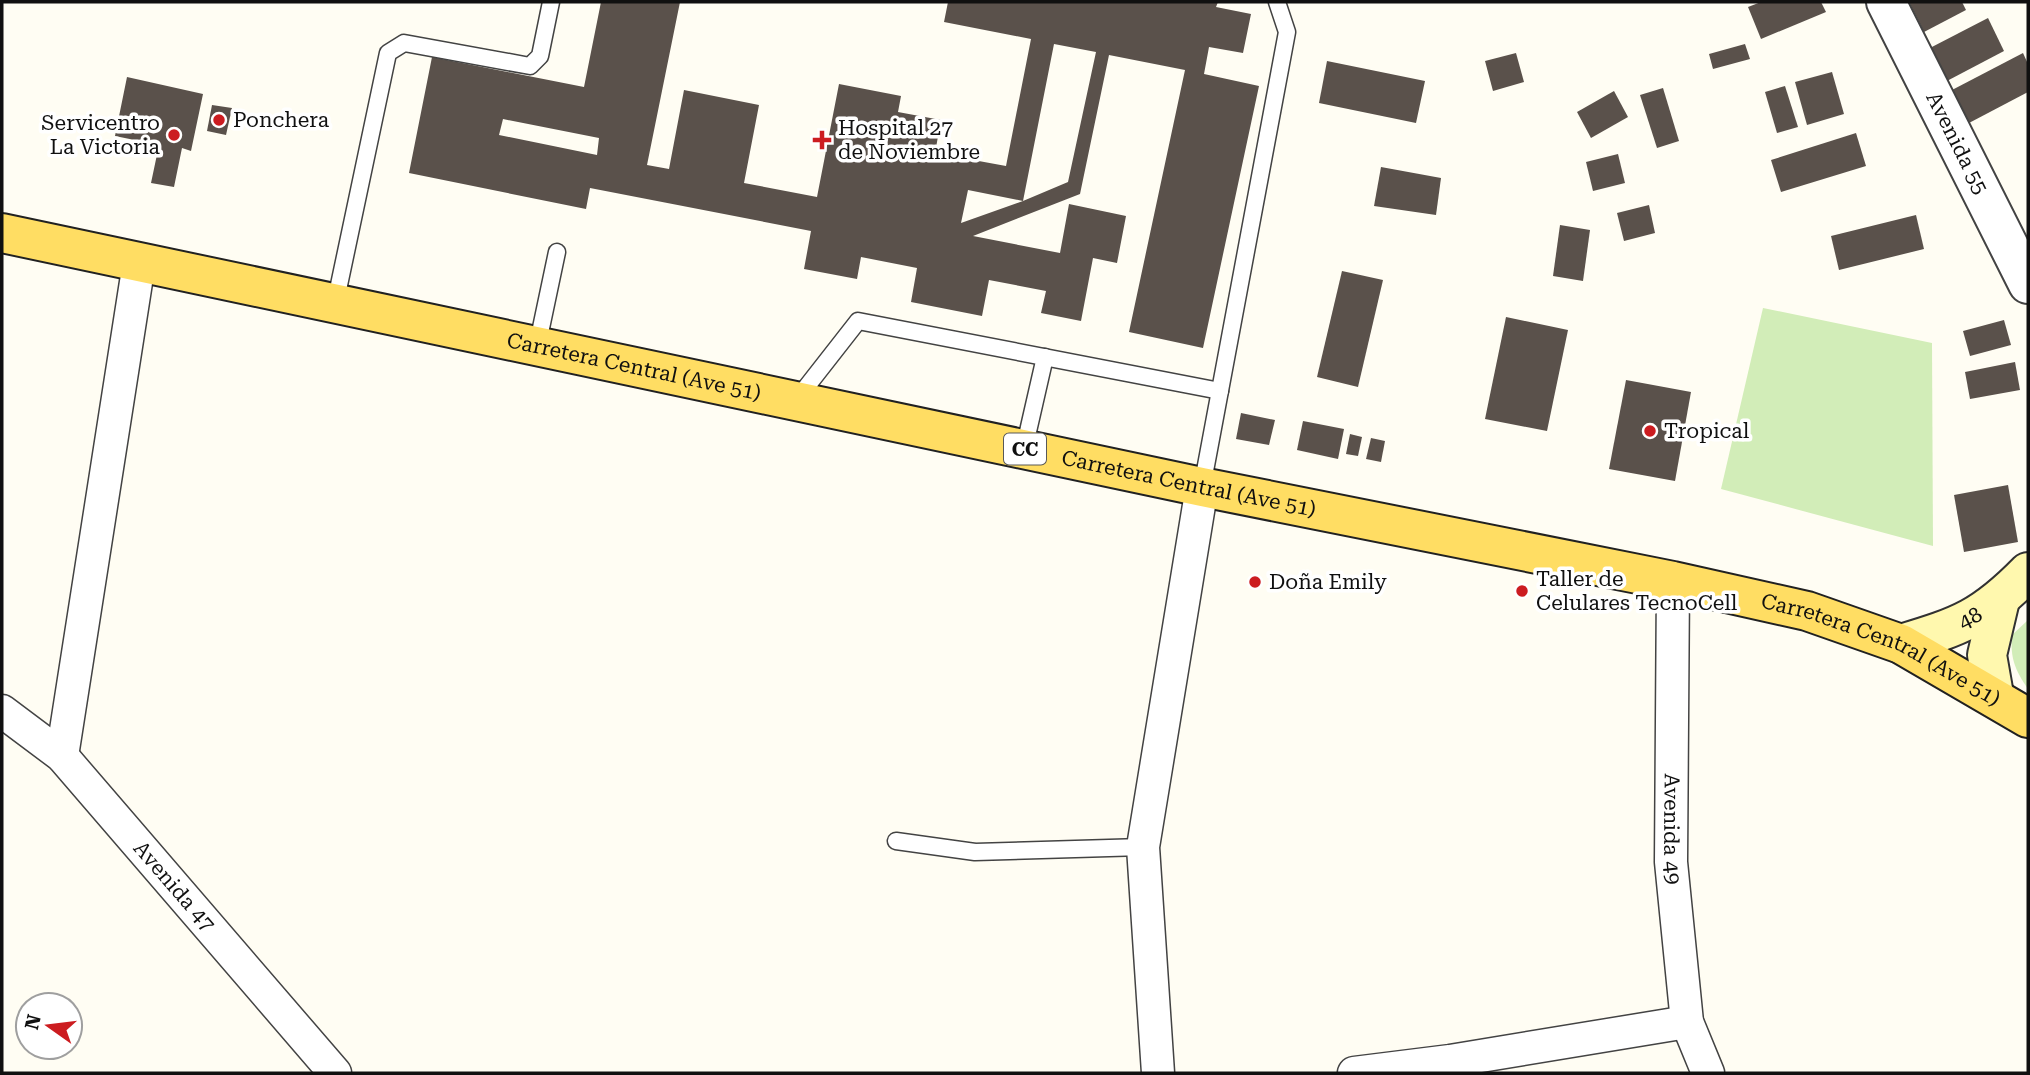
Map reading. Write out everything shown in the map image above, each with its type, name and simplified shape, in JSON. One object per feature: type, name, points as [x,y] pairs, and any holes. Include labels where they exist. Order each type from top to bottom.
[{"type":"main road","name":"Carretera Central (Ave 51)","points":[[2,233],[1202,487],[1673,581],[1807,611],[1901,644],[1994,695],[2028,718]]},
{"type":"main road","name":"48","points":[[1901,644],[1960,626],[2000,600],[2028,572]]},
{"type":"main road","points":[[1994,695],[1987,655],[2000,600]]},
{"type":"street","name":"Avenida 55","points":[[1886,2],[2027,277]]},
{"type":"street","points":[[62,756],[139,263]]},
{"type":"street","points":[[1158,1073],[1143,847],[1202,487]]},
{"type":"street","name":"Avenida 49","points":[[1673,581],[1671,862],[1687,1023],[1708,1073]]},
{"type":"street","name":"Avenida 47","points":[[2,711],[62,756],[335,1073]]},
{"type":"street","points":[[1354,1073],[1451,1067],[1687,1023]]},
{"type":"lane","points":[[335,304],[388,53],[404,43],[530,66],[540,56],[551,2]]},
{"type":"lane","points":[[1202,487],[1287,32],[1277,2]]},
{"type":"lane","points":[[537,347],[557,252]]},
{"type":"lane","points":[[796,401],[858,321],[1220,391]]},
{"type":"lane","points":[[1024,449],[1045,357]]},
{"type":"lane","points":[[896,841],[975,852],[1143,847]]},
{"type":"green space","points":[[1763,308],[1932,343],[1933,546],[1721,489]]},
{"type":"green space","points":[[2028,620],[2028,689],[2014,664],[2012,635]]},
{"type":"building","points":[[601,2],[680,2],[647,165],[669,169],[684,90],[759,105],[744,183],[817,197],[839,84],[901,96],[898,112],[941,120],[935,153],[1006,166],[1031,39],[944,22],[948,2],[1218,2],[1216,7],[1251,14],[1243,53],[1209,47],[1204,74],[1259,86],[1203,348],[1129,332],[1185,70],[1109,55],[1080,194],[973,236],[1060,253],[1069,204],[1126,216],[1117,263],[1093,258],[1081,321],[1041,313],[1046,291],[989,280],[982,316],[911,302],[917,268],[861,257],[857,279],[804,269],[811,231],[590,188],[586,209],[409,173],[432,57],[584,87]],"holes":[[[1054,44],[1096,52],[1068,182],[1023,201]],[[503,119],[599,138],[597,155],[499,135]],[[968,190],[1023,201],[961,223]]]},
{"type":"building","points":[[1761,2],[1821,2],[1826,12],[1761,39],[1748,7]]},
{"type":"building","points":[[1909,2],[1962,2],[1966,10],[1924,32]]},
{"type":"building","points":[[1988,18],[2004,51],[1945,82],[1928,49]]},
{"type":"building","points":[[1745,44],[1750,59],[1713,69],[1709,54]]},
{"type":"building","points":[[1516,53],[1524,82],[1493,91],[1485,61]]},
{"type":"building","points":[[2023,53],[2028,64],[2028,92],[1969,123],[1952,90]]},
{"type":"building","points":[[1327,61],[1425,81],[1416,123],[1319,103]]},
{"type":"building","points":[[1832,72],[1844,114],[1807,125],[1795,82]]},
{"type":"building","points":[[127,77],[203,94],[191,151],[182,148],[174,187],[151,183],[159,145],[115,136]]},
{"type":"building","points":[[1785,86],[1798,127],[1777,133],[1765,92]]},
{"type":"building","points":[[1663,88],[1679,141],[1657,148],[1640,95]]},
{"type":"building","points":[[1614,91],[1628,117],[1591,138],[1577,112]]},
{"type":"building","name":"Ponchera","points":[[212,105],[232,108],[226,135],[207,131]]},
{"type":"building","points":[[1856,133],[1866,166],[1781,192],[1771,160]]},
{"type":"building","points":[[1618,154],[1625,183],[1593,191],[1586,162]]},
{"type":"building","points":[[1381,167],[1441,178],[1436,215],[1374,206]]},
{"type":"building","points":[[1649,205],[1655,233],[1624,241],[1617,213]]},
{"type":"building","points":[[1916,215],[1924,249],[1839,270],[1831,236]]},
{"type":"building","points":[[1560,225],[1590,230],[1583,281],[1553,276]]},
{"type":"building","points":[[1342,271],[1383,280],[1358,387],[1317,377]]},
{"type":"building","points":[[1506,317],[1568,330],[1547,431],[1485,419]]},
{"type":"building","points":[[2004,320],[2011,345],[1970,356],[1963,331]]},
{"type":"building","points":[[2015,362],[2020,390],[1970,399],[1965,372]]},
{"type":"building","name":"Tropical","points":[[1626,380],[1691,392],[1675,481],[1609,469]]},
{"type":"building","points":[[1241,413],[1275,420],[1269,445],[1236,439]]},
{"type":"building","points":[[1303,421],[1344,429],[1338,459],[1297,450]]},
{"type":"building","points":[[1350,434],[1362,437],[1358,456],[1346,454]]},
{"type":"building","points":[[1371,438],[1385,441],[1381,462],[1366,459]]},
{"type":"building","points":[[2008,485],[2018,542],[1964,552],[1954,495]]},
{"type":"place","name":"Ponchera","points":[[219,120]]},
{"type":"place","name":"Servicentro La Victoria","points":[[174,135]]},
{"type":"place","name":"Hospital 27 de Noviembre","points":[[822,140]]},
{"type":"place","name":"Tropical","points":[[1650,431]]},
{"type":"place","name":"Doña Emily","points":[[1255,582]]},
{"type":"place","name":"Taller de Celulares TecnoCell","points":[[1522,591]]}]
